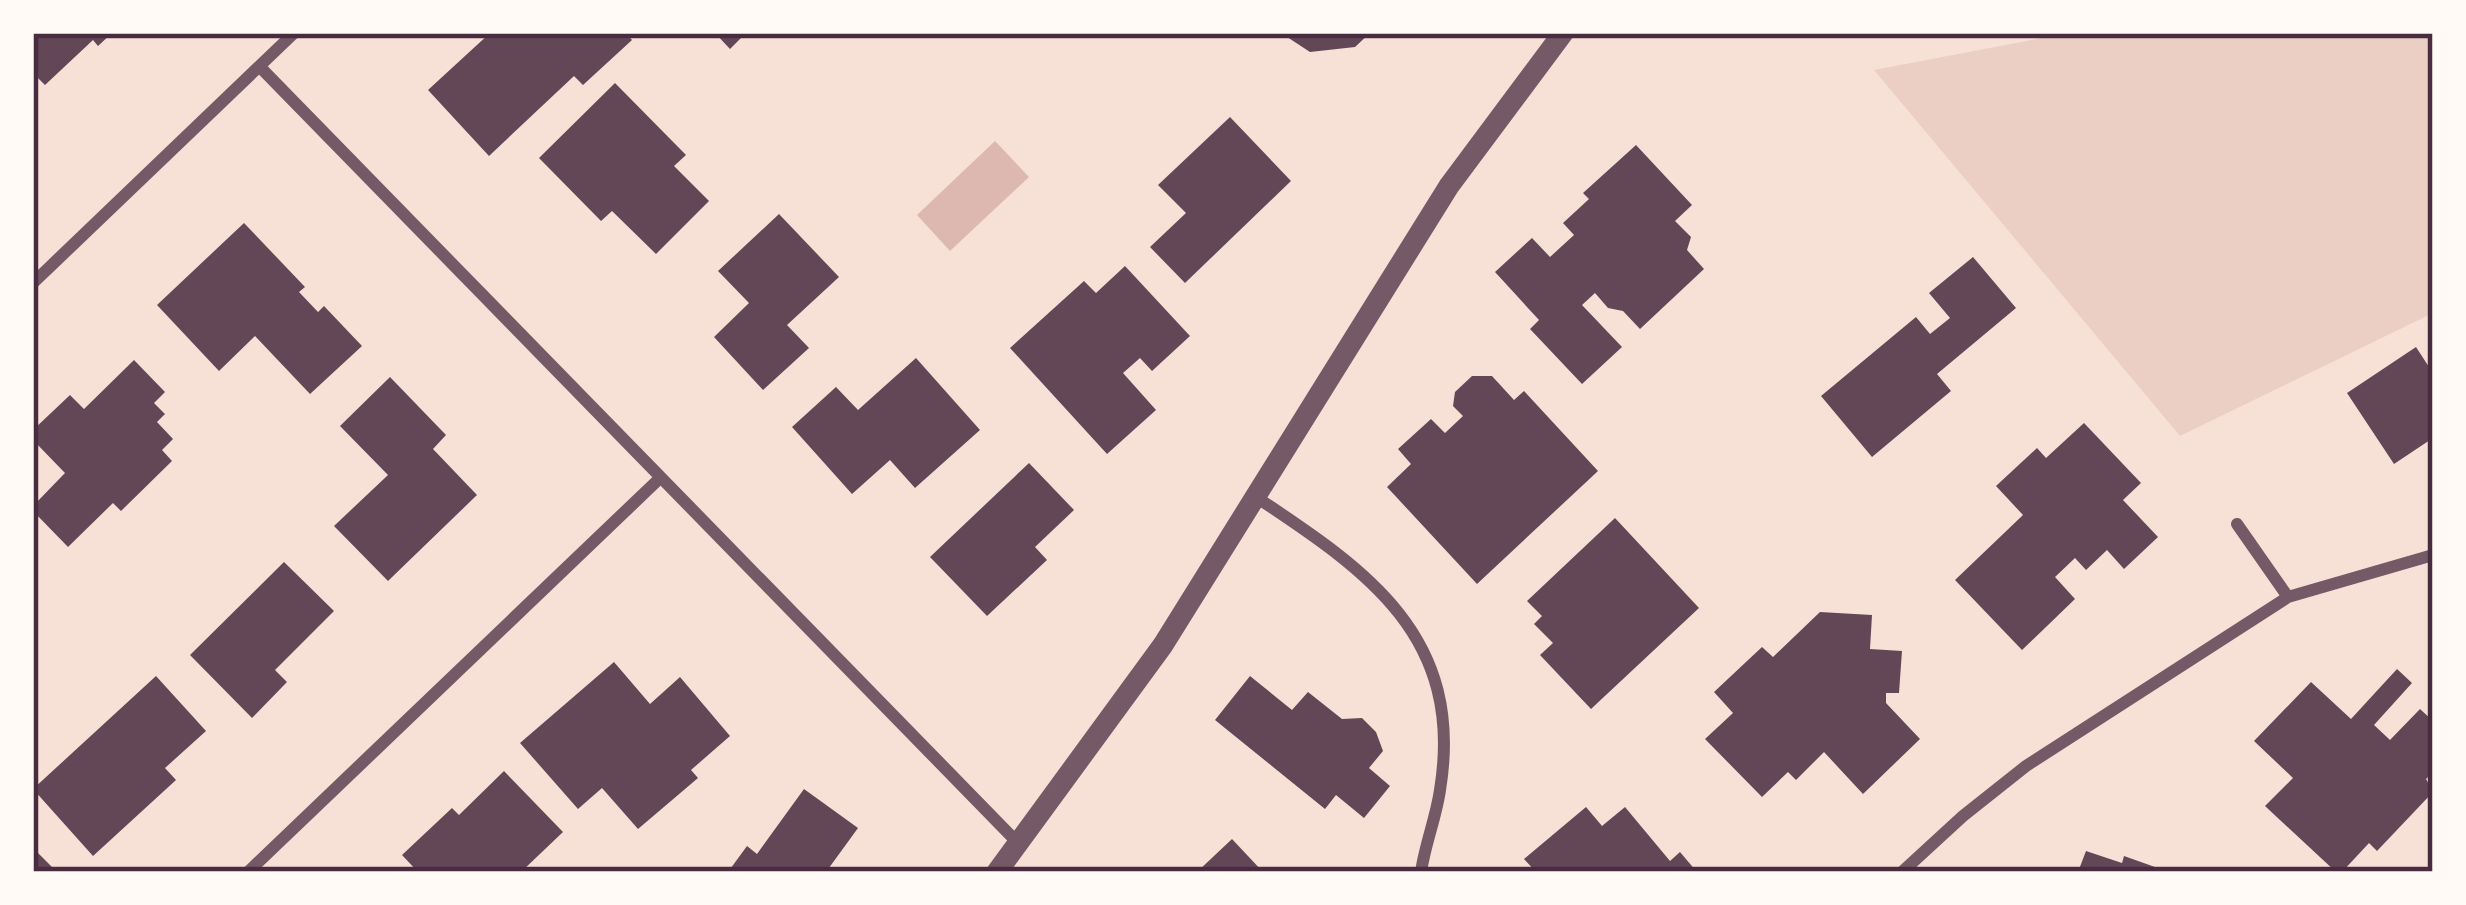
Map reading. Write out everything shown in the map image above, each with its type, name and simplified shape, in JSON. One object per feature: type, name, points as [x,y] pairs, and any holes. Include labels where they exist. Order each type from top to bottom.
[{"type":"street","points":[[33,283],[294,33]]},
{"type":"street","points":[[997,872],[1163,645],[1449,186],[1562,33]]},
{"type":"street","points":[[260,67],[1018,843]]},
{"type":"street","points":[[248,872],[659,479]]},
{"type":"street","points":[[1256,496],[1367,574],[1417,638],[1431,673],[1443,751],[1440,790],[1421,872]]},
{"type":"street","points":[[2236,524],[2288,597]]},
{"type":"street","points":[[1902,872],[2026,766],[2288,597],[2433,555]]},
{"type":"shaded area","points":[[2068,33],[2433,33],[2433,313],[2180,436],[1874,70]]},
{"type":"shaded area","points":[[995,141],[1029,177],[950,251],[917,215]]},
{"type":"building","points":[[33,33],[112,33],[98,46],[93,40],[45,85],[33,73]]},
{"type":"building","points":[[490,33],[626,33],[632,40],[583,85],[574,76],[489,156],[428,90]]},
{"type":"building","points":[[715,33],[746,33],[730,49]]},
{"type":"building","points":[[1281,33],[1370,33],[1355,47],[1310,52]]},
{"type":"building","points":[[615,83],[686,155],[674,166],[709,201],[656,254],[612,211],[601,221],[539,158]]},
{"type":"building","points":[[1230,117],[1291,181],[1185,283],[1150,247],[1186,213],[1158,185]]},
{"type":"building","points":[[1636,145],[1692,205],[1675,221],[1691,237],[1687,250],[1704,269],[1640,329],[1595,293],[1582,305],[1622,347],[1582,384],[1530,329],[1539,320],[1495,272],[1532,238],[1550,257],[1574,235],[1563,223],[1589,199],[1583,193]]},
{"type":"building","points":[[779,214],[839,277],[787,325],[809,348],[763,390],[714,337],[749,303],[718,271]]},
{"type":"building","points":[[244,223],[305,287],[299,292],[318,312],[324,306],[362,346],[310,394],[255,336],[219,371],[157,305]]},
{"type":"building","points":[[1973,257],[2016,308],[1937,374],[1951,391],[1872,457],[1821,396],[1916,317],[1930,334],[1950,318],[1929,293]]},
{"type":"building","points":[[1125,266],[1190,336],[1152,371],[1140,358],[1123,373],[1156,410],[1107,454],[1010,348],[1084,281],[1096,293]]},
{"type":"building","points":[[2416,347],[2429,367],[2433,366],[2433,438],[2394,464],[2347,393]]},
{"type":"building","points":[[916,358],[980,430],[915,488],[890,460],[852,494],[792,427],[836,387],[858,410]]},
{"type":"building","points":[[134,360],[165,392],[154,403],[165,414],[157,422],[173,439],[162,450],[172,461],[121,511],[113,503],[68,547],[33,511],[65,473],[33,440],[33,430],[70,395],[84,409]]},
{"type":"building","points":[[1472,376],[1492,376],[1514,400],[1524,391],[1598,471],[1477,584],[1387,487],[1411,464],[1398,449],[1431,419],[1445,433],[1463,416],[1453,406],[1455,392]]},
{"type":"building","points":[[390,377],[446,435],[433,449],[477,495],[388,581],[334,526],[388,475],[340,426]]},
{"type":"building","points":[[2084,423],[2141,483],[2123,500],[2158,537],[2124,569],[2107,550],[2086,570],[2075,558],[2055,577],[2075,599],[2022,650],[1955,580],[2023,515],[1996,486],[2037,448],[2046,458]]},
{"type":"building","points":[[1029,463],[1074,510],[1035,547],[1047,560],[987,616],[930,557]]},
{"type":"building","points":[[1615,518],[1699,608],[1591,709],[1540,655],[1553,643],[1534,624],[1542,616],[1527,601]]},
{"type":"building","points":[[284,562],[334,611],[275,670],[287,682],[252,718],[190,655]]},
{"type":"building","points":[[1820,612],[1872,615],[1870,649],[1902,651],[1899,693],[1886,693],[1886,703],[1920,739],[1863,794],[1824,752],[1796,780],[1788,772],[1762,797],[1705,739],[1733,713],[1714,692],[1762,647],[1773,657]]},
{"type":"building","points":[[614,662],[650,704],[680,677],[730,736],[691,770],[698,778],[638,829],[602,788],[578,809],[520,743]]},
{"type":"building","points":[[2397,669],[2412,683],[2374,725],[2390,740],[2420,709],[2433,721],[2433,772],[2426,779],[2433,792],[2377,851],[2369,843],[2342,872],[2336,872],[2265,806],[2293,778],[2254,741],[2311,682],[2351,719]]},
{"type":"building","points":[[156,676],[206,731],[165,768],[176,780],[93,856],[33,789]]},
{"type":"building","points":[[1250,676],[1292,710],[1308,692],[1342,719],[1362,718],[1376,732],[1383,751],[1369,768],[1390,786],[1364,818],[1336,795],[1325,809],[1215,720]]},
{"type":"building","points":[[504,771],[563,832],[521,872],[418,872],[402,855],[452,808],[459,815]]},
{"type":"building","points":[[804,789],[858,828],[826,872],[728,872],[747,846],[757,854]]},
{"type":"building","points":[[1586,807],[1602,826],[1625,807],[1670,861],[1680,852],[1697,872],[1536,872],[1524,859]]},
{"type":"building","points":[[1232,839],[1263,872],[1197,872]]},
{"type":"building","points":[[33,848],[57,872],[33,872]]},
{"type":"building","points":[[2086,851],[2122,863],[2124,856],[2169,872],[2078,872]]}]
